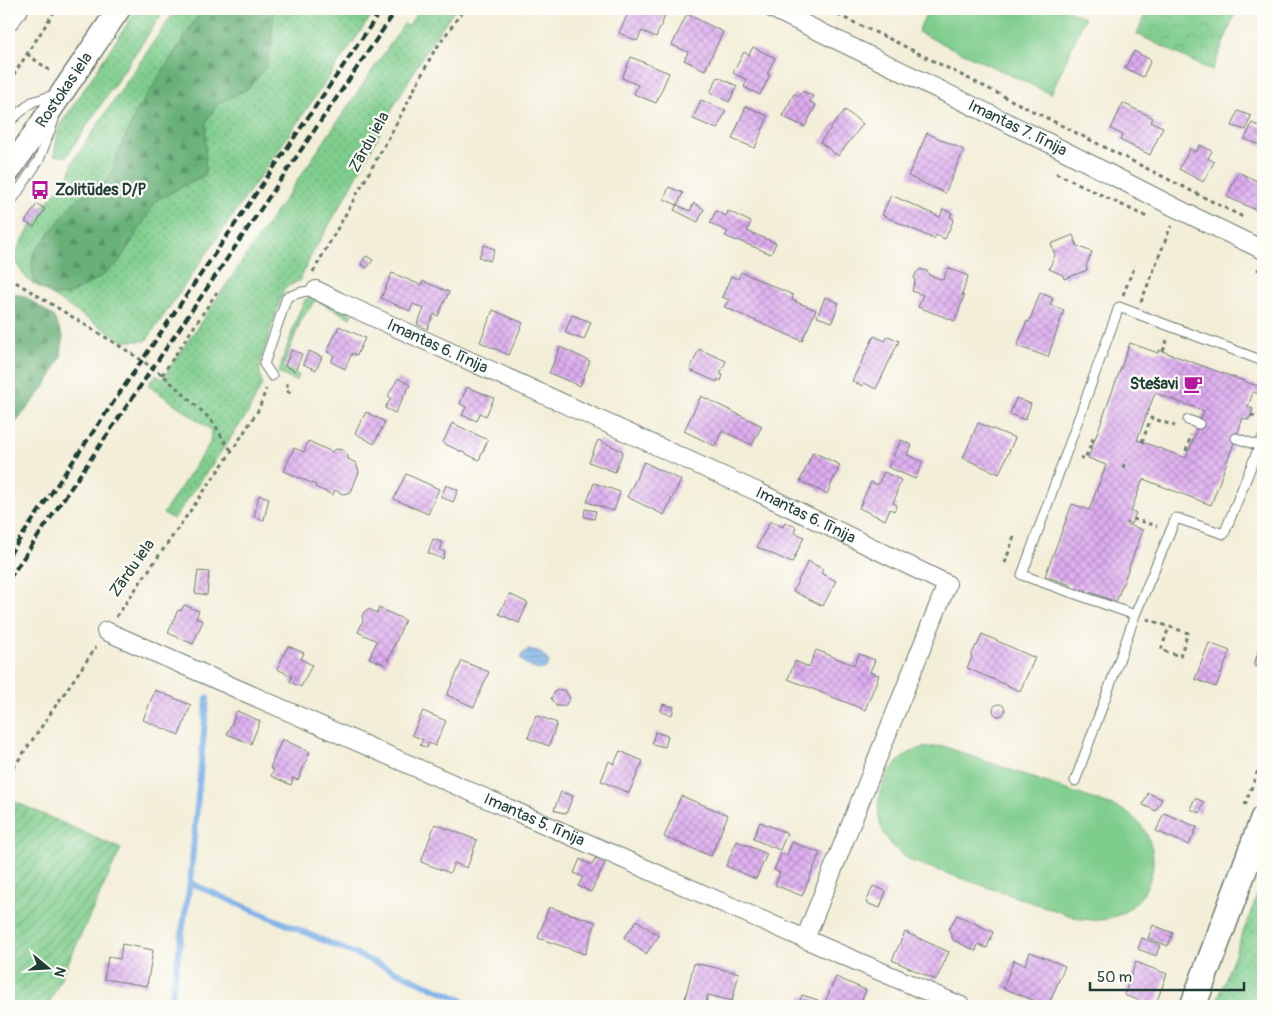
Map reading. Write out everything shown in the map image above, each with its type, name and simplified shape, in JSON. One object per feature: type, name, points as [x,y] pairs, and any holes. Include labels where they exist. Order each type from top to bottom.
[{"type":"main road","points":[[1194,1006],[1263,819]]},
{"type":"street","points":[[9,22],[19,9]]},
{"type":"street","name":"Rostokas iela","points":[[9,172],[58,82],[119,9]]},
{"type":"street","name":"Imantas 7. līnija","points":[[773,9],[1047,142],[1263,250]]},
{"type":"street","name":"Imantas 6. līnija","points":[[309,291],[338,301],[758,492],[947,584],[805,939]]},
{"type":"street","name":"Imantas 5. līnija","points":[[106,631],[961,1006]]},
{"type":"lane","points":[[9,122],[58,82]]},
{"type":"lane","points":[[9,205],[40,160],[58,82]]},
{"type":"lane","points":[[272,376],[264,364],[287,297],[309,291]]},
{"type":"lane","points":[[1135,615],[1022,575],[1119,307],[1263,361]]},
{"type":"lane","points":[[1188,420],[1199,424]]},
{"type":"lane","points":[[1075,781],[1135,615],[1176,518],[1224,534],[1263,437]]},
{"type":"lane","points":[[1236,438],[1260,446]]},
{"type":"path","points":[[9,82],[56,9]]},
{"type":"path","name":"Zārdu iela","points":[[309,291],[433,53],[464,9]]},
{"type":"path","points":[[27,54],[58,82]]},
{"type":"path","points":[[1144,295],[1178,209]]},
{"type":"path","points":[[1119,307],[1135,265]]},
{"type":"path","points":[[9,278],[131,353],[162,375],[208,417],[232,451]]},
{"type":"path","points":[[162,375],[216,292]]},
{"type":"path","name":"Zārdu iela","points":[[9,774],[232,451],[259,409],[272,376]]},
{"type":"path","points":[[287,383],[287,391],[292,393]]},
{"type":"path","points":[[1251,415],[1263,419]]},
{"type":"path","points":[[1142,442],[1151,418],[1175,427]]},
{"type":"path","points":[[1184,430],[1192,433],[1186,451]]},
{"type":"path","points":[[1123,468],[1126,460]]},
{"type":"path","points":[[1133,519],[1170,531]]},
{"type":"path","points":[[1005,563],[1014,536]]},
{"type":"path","points":[[1135,615],[1188,633],[1180,656],[1161,650],[1170,627]]},
{"type":"green space","points":[[137,9],[165,9],[66,157],[54,155],[59,127]]},
{"type":"green space","points":[[176,9],[376,9],[146,341],[123,341],[28,280],[13,257],[31,226],[34,227],[42,208],[69,176],[73,161]]},
{"type":"green space","points":[[205,9],[274,9],[272,45],[266,66],[249,88],[217,104],[206,122],[205,175],[157,200],[119,262],[102,276],[67,296],[53,295],[35,283],[32,268],[34,253],[79,198],[109,180],[118,153],[137,111],[196,19]]},
{"type":"green space","points":[[420,9],[455,9],[430,44],[395,104],[299,281],[284,288],[259,366],[262,384],[248,413],[174,519],[163,514],[210,443],[211,430],[148,385],[156,375],[162,379],[404,24],[408,26]]},
{"type":"green space","points":[[928,9],[1066,9],[1085,18],[1051,94],[918,32]]},
{"type":"green space","points":[[1147,9],[1237,9],[1212,71],[1137,34]]},
{"type":"green space","points":[[9,293],[24,296],[53,316],[63,336],[61,357],[47,384],[9,431]]},
{"type":"green space","points":[[313,295],[352,314],[350,318],[316,300],[301,320],[283,367],[299,375],[296,381],[278,373],[299,312],[305,300]]},
{"type":"green space","points":[[943,746],[1121,809],[1132,816],[1146,833],[1151,847],[1153,862],[1151,876],[1146,889],[1138,900],[1127,910],[1115,917],[1098,920],[1080,919],[911,861],[901,854],[888,840],[879,816],[878,803],[885,778],[902,758],[913,751]]},
{"type":"green space","points":[[9,799],[121,849],[48,1006],[24,1006],[9,1000]]},
{"type":"green space","points":[[1263,880],[1263,1006],[1215,1006]]},
{"type":"water","points":[[528,650],[537,651],[542,654],[549,662],[547,667],[540,670],[523,662],[520,659],[522,654]]},
{"type":"building","points":[[630,9],[668,9],[656,37],[642,31],[637,41],[619,33]]},
{"type":"building","points":[[687,14],[723,32],[705,70],[684,60],[688,52],[672,45]]},
{"type":"building","points":[[753,47],[775,58],[767,74],[770,75],[760,95],[744,87],[747,80],[733,73],[744,52],[749,55]]},
{"type":"building","points":[[1134,51],[1151,60],[1143,77],[1125,68]]},
{"type":"building","points":[[631,57],[669,73],[656,103],[634,94],[638,85],[622,78]]},
{"type":"building","points":[[718,77],[737,86],[729,102],[710,92]]},
{"type":"building","points":[[802,91],[813,96],[810,102],[816,105],[805,127],[782,116],[794,94],[799,96]]},
{"type":"building","points":[[701,100],[726,111],[717,129],[693,119]]},
{"type":"building","points":[[1123,103],[1153,118],[1151,122],[1163,127],[1150,155],[1120,140],[1123,135],[1111,129]]},
{"type":"building","points":[[746,106],[768,116],[755,148],[732,139]]},
{"type":"building","points":[[845,110],[863,124],[838,156],[820,142]]},
{"type":"building","points":[[1238,111],[1251,116],[1246,130],[1232,126]]},
{"type":"building","points":[[1252,123],[1263,128],[1263,146],[1245,139]]},
{"type":"building","points":[[927,133],[964,150],[945,193],[908,176]]},
{"type":"building","points":[[1200,145],[1212,151],[1208,158],[1214,162],[1203,182],[1179,169],[1190,149],[1196,152]]},
{"type":"building","points":[[1238,172],[1259,182],[1263,172],[1263,213],[1227,197]]},
{"type":"building","points":[[669,187],[683,193],[677,205],[664,199]]},
{"type":"building","points":[[891,195],[940,217],[943,209],[952,213],[950,217],[954,219],[945,239],[936,235],[934,239],[882,215]]},
{"type":"building","points":[[694,203],[704,209],[698,222],[674,210],[677,205],[690,211]]},
{"type":"building","points":[[37,204],[45,209],[34,227],[25,222]]},
{"type":"building","points":[[716,211],[726,216],[728,211],[751,222],[747,231],[776,243],[771,254],[725,236],[728,232],[710,223]]},
{"type":"building","points":[[1073,235],[1077,246],[1092,252],[1086,266],[1087,270],[1064,279],[1063,275],[1049,269],[1055,255],[1051,244]]},
{"type":"building","points":[[484,245],[495,249],[490,261],[479,257]]},
{"type":"building","points":[[366,256],[373,260],[367,268],[361,264]]},
{"type":"building","points":[[948,268],[968,276],[962,295],[964,296],[955,321],[918,307],[923,295],[912,291],[915,282],[914,278],[920,269],[927,271],[929,275],[943,280]]},
{"type":"building","points":[[741,272],[793,295],[792,300],[816,310],[802,341],[724,307],[729,300],[722,297],[731,276],[738,279]]},
{"type":"building","points":[[392,273],[421,285],[423,281],[449,292],[438,316],[434,314],[427,329],[417,324],[424,309],[413,304],[410,311],[381,298]]},
{"type":"building","points":[[1040,293],[1053,298],[1050,305],[1064,310],[1048,357],[1017,346]]},
{"type":"building","points":[[825,297],[839,303],[832,322],[817,317]]},
{"type":"building","points":[[493,310],[523,323],[509,355],[480,342]]},
{"type":"building","points":[[572,315],[591,322],[584,340],[565,333]]},
{"type":"building","points":[[339,326],[365,338],[357,355],[352,353],[345,369],[331,362],[334,355],[327,352]]},
{"type":"building","points":[[874,336],[885,341],[888,336],[899,341],[876,389],[864,383],[863,386],[852,381]]},
{"type":"building","points":[[1130,343],[1158,353],[1159,350],[1263,388],[1262,395],[1253,392],[1248,407],[1253,409],[1251,415],[1248,420],[1243,418],[1211,505],[1143,479],[1131,511],[1136,513],[1131,524],[1127,522],[1126,524],[1143,530],[1116,602],[1082,589],[1080,594],[1069,590],[1071,585],[1045,576],[1072,504],[1089,510],[1106,465],[1088,458]],"holes":[[[1155,393],[1204,411],[1186,458],[1137,440]]]},
{"type":"building","points":[[560,347],[590,361],[580,386],[549,373]]},
{"type":"building","points":[[699,349],[726,361],[720,374],[723,375],[721,381],[718,379],[717,382],[690,370]]},
{"type":"building","points":[[291,350],[302,354],[295,371],[285,366]]},
{"type":"building","points":[[309,351],[322,357],[316,370],[303,364]]},
{"type":"building","points":[[398,378],[410,385],[395,413],[385,408],[391,398],[388,396]]},
{"type":"building","points":[[467,387],[494,398],[486,416],[480,413],[477,421],[462,415],[466,407],[460,404]]},
{"type":"building","points":[[701,396],[762,426],[752,445],[722,431],[715,446],[684,431]]},
{"type":"building","points":[[1016,398],[1031,404],[1025,420],[1010,414]]},
{"type":"building","points":[[366,412],[385,422],[374,444],[355,433]]},
{"type":"building","points":[[452,423],[488,440],[479,460],[443,443]]},
{"type":"building","points":[[978,423],[1015,438],[999,474],[963,458]]},
{"type":"building","points":[[598,440],[623,451],[615,472],[589,462]]},
{"type":"building","points":[[901,440],[912,445],[907,455],[923,462],[915,479],[888,467]]},
{"type":"building","points":[[308,441],[332,452],[335,449],[343,450],[348,459],[356,463],[359,472],[351,492],[343,494],[335,490],[333,495],[315,487],[316,485],[284,471],[294,448],[304,452]]},
{"type":"building","points":[[813,452],[840,465],[827,494],[800,481]]},
{"type":"building","points":[[644,462],[681,480],[664,515],[627,497]]},
{"type":"building","points":[[884,472],[901,480],[893,503],[897,505],[894,511],[890,509],[885,520],[859,508],[871,482],[878,485]]},
{"type":"building","points":[[406,474],[439,489],[428,514],[394,499]]},
{"type":"building","points":[[594,483],[620,492],[614,511],[587,502]]},
{"type":"building","points":[[446,485],[458,490],[453,502],[441,497]]},
{"type":"building","points":[[259,495],[269,498],[264,520],[254,517]]},
{"type":"building","points":[[585,509],[596,511],[594,519],[584,517]]},
{"type":"building","points":[[770,521],[783,527],[785,522],[796,527],[794,532],[804,537],[792,563],[757,547]]},
{"type":"building","points":[[433,539],[443,543],[440,550],[445,552],[443,559],[428,553]]},
{"type":"building","points":[[808,561],[823,569],[821,573],[836,581],[823,606],[793,591]]},
{"type":"building","points":[[198,571],[209,572],[207,595],[195,593]]},
{"type":"building","points":[[509,594],[528,603],[519,623],[499,614]]},
{"type":"building","points":[[184,605],[199,611],[196,618],[203,621],[193,644],[168,633],[178,610],[181,611]]},
{"type":"building","points":[[379,608],[405,620],[386,665],[369,658],[377,641],[358,632],[363,621],[362,616],[364,612],[368,609],[377,613]]},
{"type":"building","points":[[982,634],[1035,658],[1020,691],[967,668]]},
{"type":"building","points":[[1263,638],[1263,668],[1254,665]]},
{"type":"building","points":[[1209,643],[1230,651],[1216,687],[1195,679]]},
{"type":"building","points":[[288,646],[304,653],[301,659],[312,665],[301,687],[290,682],[292,676],[277,669]]},
{"type":"building","points":[[816,650],[854,665],[859,654],[875,660],[870,672],[879,675],[865,710],[788,679],[795,661],[809,667]]},
{"type":"building","points":[[462,661],[489,672],[474,707],[447,695]]},
{"type":"building","points":[[155,690],[191,705],[179,735],[143,720]]},
{"type":"building","points":[[556,690],[565,690],[570,698],[565,706],[556,706],[551,698]]},
{"type":"building","points":[[663,704],[674,707],[672,715],[661,712]]},
{"type":"building","points":[[997,704],[1001,704],[1005,710],[1001,716],[997,716],[993,712],[993,708]]},
{"type":"building","points":[[237,711],[260,721],[251,744],[227,734]]},
{"type":"building","points":[[423,711],[446,721],[435,746],[429,743],[427,748],[420,745],[423,740],[412,735]]},
{"type":"building","points":[[536,715],[557,723],[549,746],[528,738]]},
{"type":"building","points":[[655,732],[668,736],[665,747],[652,744]]},
{"type":"building","points":[[282,739],[310,752],[298,780],[293,778],[291,785],[271,776],[274,770],[270,768]]},
{"type":"building","points":[[620,751],[643,761],[629,793],[601,781],[609,761],[614,764]]},
{"type":"building","points":[[561,792],[573,796],[566,814],[554,810]]},
{"type":"building","points":[[1148,793],[1162,799],[1156,811],[1143,805]]},
{"type":"building","points":[[681,796],[728,815],[711,856],[664,837]]},
{"type":"building","points":[[1195,798],[1204,802],[1200,813],[1190,809]]},
{"type":"building","points":[[1164,813],[1197,827],[1189,845],[1156,831]]},
{"type":"building","points":[[760,822],[787,833],[780,850],[753,839]]},
{"type":"building","points":[[435,824],[477,840],[467,868],[454,863],[450,873],[421,862]]},
{"type":"building","points":[[737,841],[767,854],[756,879],[726,866]]},
{"type":"building","points":[[792,842],[820,853],[802,896],[775,885],[780,873],[774,870],[781,853],[787,855]]},
{"type":"building","points":[[595,858],[605,863],[591,892],[578,886],[583,877],[574,873],[580,859],[592,865]]},
{"type":"building","points":[[873,886],[886,891],[880,908],[866,903]]},
{"type":"building","points":[[549,907],[596,922],[585,954],[538,938]]},
{"type":"building","points":[[957,915],[993,932],[987,948],[978,944],[976,951],[953,940],[949,929]]},
{"type":"building","points":[[637,920],[659,936],[646,954],[624,938]]},
{"type":"building","points":[[1153,925],[1173,933],[1168,946],[1148,938]]},
{"type":"building","points":[[905,932],[949,952],[936,980],[892,960]]},
{"type":"building","points":[[1142,938],[1160,945],[1156,956],[1138,949]]},
{"type":"building","points":[[122,944],[153,950],[147,986],[104,979],[108,957],[120,959]]},
{"type":"building","points":[[1030,952],[1065,966],[1048,1006],[1003,988],[1014,960],[1025,965]]},
{"type":"building","points":[[1136,962],[1167,974],[1155,1006],[1124,995]]},
{"type":"building","points":[[694,963],[739,973],[732,1001],[708,995],[705,1006],[684,1003]]},
{"type":"building","points":[[836,977],[866,990],[859,1006],[853,1006],[842,1001],[840,1006],[824,1004]]},
{"type":"building","points":[[802,995],[818,1000],[816,1006],[800,1006],[799,1003]]},
{"type":"waterway","points":[[170,1006],[190,883],[207,698]]},
{"type":"waterway","points":[[190,883],[462,1000]]},
{"type":"railway","points":[[9,555],[382,9]]},
{"type":"railway","points":[[9,579],[397,9]]},
{"type":"place","name":"Zolitūdes D/P","points":[[40,190]]},
{"type":"place","name":"Stešavi","points":[[1193,384]]}]
